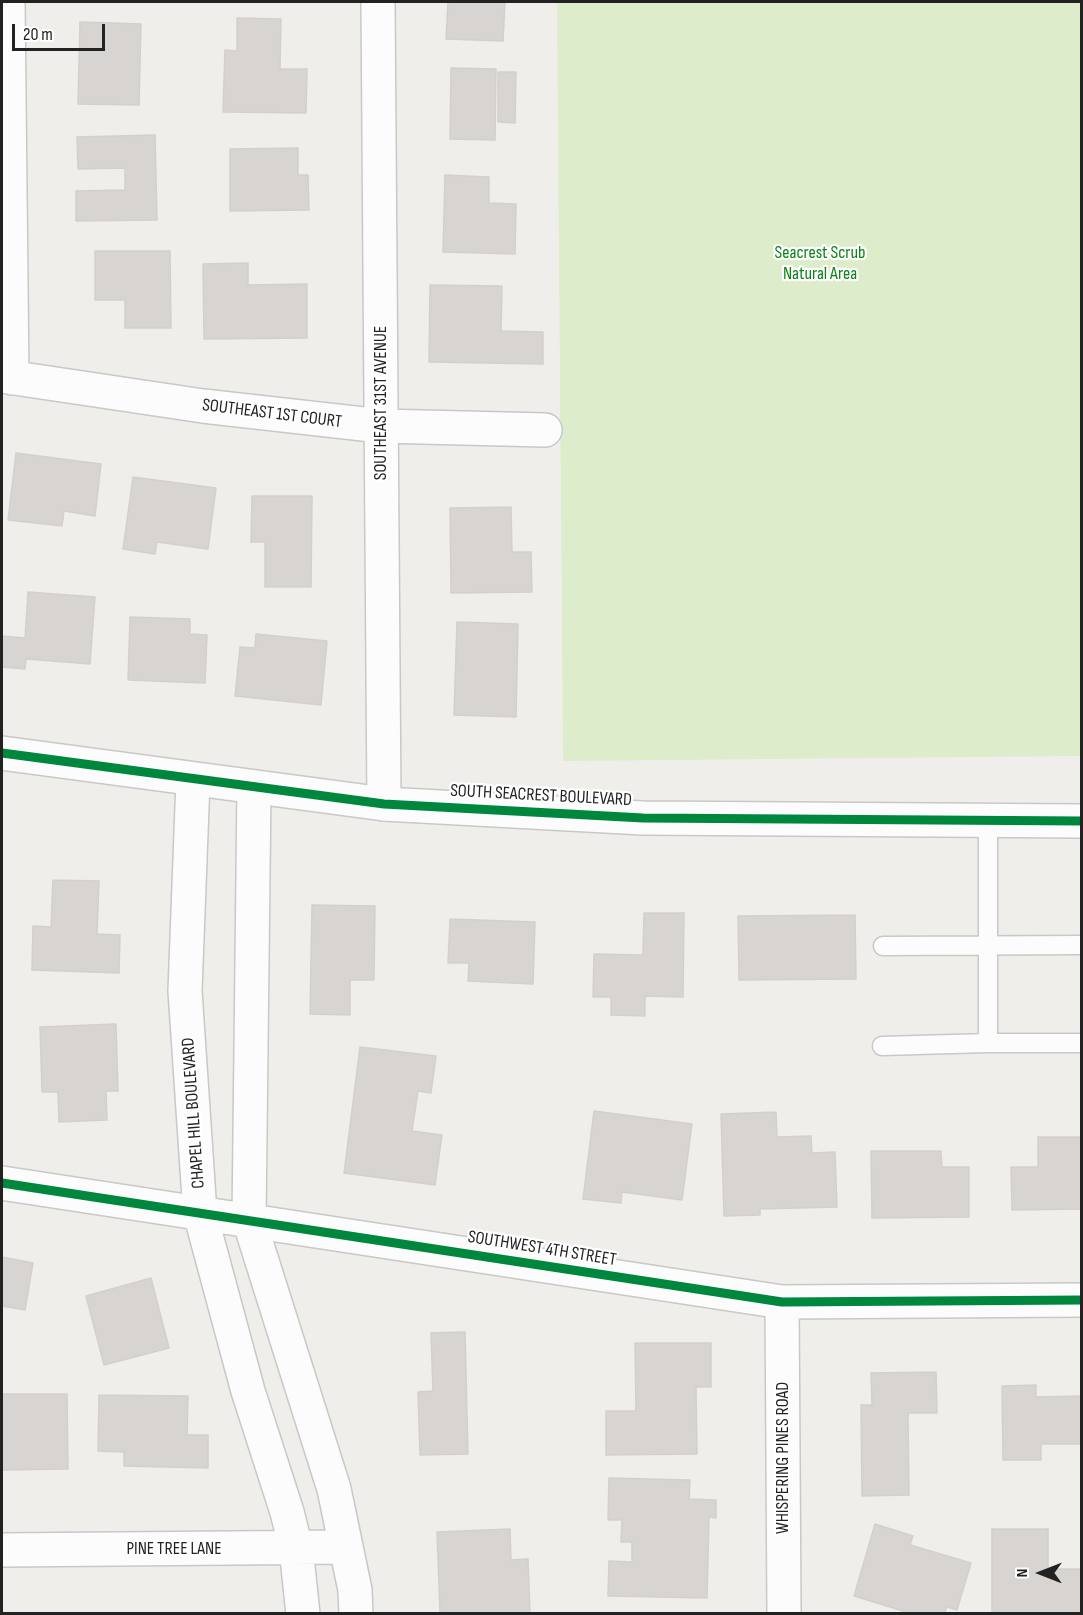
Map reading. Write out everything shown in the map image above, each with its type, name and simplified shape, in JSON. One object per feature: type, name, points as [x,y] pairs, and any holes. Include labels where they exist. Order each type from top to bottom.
[{"type":"street","points":[[7,377],[8,2]]},
{"type":"street","name":"SOUTHEAST 31ST AVENUE","points":[[378,2],[384,804]]},
{"type":"street","name":"SOUTHEAST 1ST COURT","points":[[7,377],[203,406],[381,426],[545,430]]},
{"type":"street","name":"SOUTH SEACREST BOULEVARD","points":[[2,753],[384,804],[643,818],[1082,821]]},
{"type":"street","name":"CHAPEL HILL BOULEVARD","points":[[193,780],[185,992],[200,1213],[248,1391],[288,1512],[296,1548],[303,1614]]},
{"type":"street","points":[[254,788],[249,1220],[334,1489],[355,1590],[356,1614]]},
{"type":"street","name":"SOUTHWEST 4TH STREET","points":[[2,1183],[782,1302],[1082,1300]]},
{"type":"street","name":"WHISPERING PINES ROAD","points":[[782,1302],[784,1614]]},
{"type":"street","name":"PINE TREE LANE","points":[[2,1550],[346,1547]]},
{"type":"lane","points":[[988,821],[988,1043]]},
{"type":"lane","points":[[883,945],[1082,945]]},
{"type":"lane","points":[[882,1046],[1082,1043]]},
{"type":"green space","name":"Seacrest Scrub Natural Area","points":[[557,2],[1081,2],[1081,756],[563,761]]},
{"type":"building","points":[[448,2],[505,2],[503,41],[446,39]]},
{"type":"building","points":[[237,18],[281,19],[280,69],[307,69],[306,113],[223,112],[225,50],[237,51]]},
{"type":"building","points":[[80,22],[141,24],[139,105],[78,104]]},
{"type":"building","points":[[451,68],[496,69],[495,140],[450,139]]},
{"type":"building","points":[[498,72],[516,72],[515,123],[498,122]]},
{"type":"building","points":[[155,135],[157,220],[76,221],[76,191],[125,190],[125,168],[78,169],[77,137]]},
{"type":"building","points":[[298,148],[298,175],[308,175],[309,210],[230,211],[230,149]]},
{"type":"building","points":[[445,175],[489,177],[489,203],[516,204],[515,254],[443,252]]},
{"type":"building","points":[[95,251],[170,251],[171,328],[125,328],[125,300],[95,300]]},
{"type":"building","points":[[248,263],[248,285],[307,284],[307,338],[204,339],[203,264]]},
{"type":"building","points":[[430,285],[502,286],[501,331],[543,332],[543,364],[429,362]]},
{"type":"building","points":[[16,453],[101,464],[95,516],[64,511],[62,526],[8,520]]},
{"type":"building","points":[[133,477],[216,488],[208,549],[157,542],[155,554],[123,549]]},
{"type":"building","points":[[252,496],[312,496],[311,587],[265,587],[265,542],[251,542]]},
{"type":"building","points":[[511,507],[512,552],[531,552],[532,592],[451,593],[450,508]]},
{"type":"building","points":[[28,592],[95,597],[90,664],[26,659],[25,669],[2,667],[2,636],[25,638]]},
{"type":"building","points":[[130,617],[190,619],[190,634],[207,635],[205,683],[128,680]]},
{"type":"building","points":[[457,622],[518,624],[516,717],[454,715]]},
{"type":"building","points":[[256,634],[327,641],[321,705],[235,696],[240,647],[255,648]]},
{"type":"building","points":[[53,880],[99,881],[97,934],[120,935],[119,973],[32,970],[33,926],[51,927]]},
{"type":"building","points":[[312,905],[375,906],[374,980],[350,980],[350,1015],[310,1014]]},
{"type":"building","points":[[644,913],[684,913],[683,997],[645,996],[645,1016],[611,1015],[611,997],[593,997],[594,954],[643,955]]},
{"type":"building","points":[[855,915],[856,979],[739,980],[738,916]]},
{"type":"building","points":[[450,919],[535,922],[533,984],[468,981],[469,963],[448,963]]},
{"type":"building","points":[[116,1024],[118,1091],[106,1091],[107,1120],[59,1122],[58,1092],[42,1092],[40,1027]]},
{"type":"building","points":[[360,1047],[436,1056],[431,1093],[418,1091],[412,1131],[442,1135],[435,1185],[344,1173]]},
{"type":"building","points":[[594,1111],[692,1124],[682,1200],[622,1192],[621,1203],[583,1199]]},
{"type":"building","points":[[776,1112],[777,1137],[811,1136],[812,1153],[835,1152],[837,1207],[760,1209],[760,1215],[724,1216],[721,1114]]},
{"type":"building","points":[[1038,1137],[1082,1137],[1082,1209],[1012,1210],[1011,1167],[1038,1167]]},
{"type":"building","points":[[871,1151],[941,1151],[942,1167],[969,1167],[969,1217],[872,1218]]},
{"type":"building","points":[[2,1257],[33,1263],[25,1310],[2,1306]]},
{"type":"building","points":[[151,1278],[169,1348],[104,1365],[86,1296]]},
{"type":"building","points":[[465,1332],[468,1454],[420,1455],[418,1392],[433,1391],[431,1333]]},
{"type":"building","points":[[635,1343],[711,1343],[711,1387],[696,1387],[697,1454],[606,1455],[606,1411],[636,1411]]},
{"type":"building","points":[[936,1372],[937,1413],[908,1413],[909,1495],[862,1496],[861,1405],[872,1405],[871,1373]]},
{"type":"building","points":[[1036,1385],[1036,1397],[1082,1396],[1082,1444],[1041,1444],[1041,1460],[1003,1460],[1002,1386]]},
{"type":"building","points":[[2,1394],[67,1394],[68,1469],[2,1470]]},
{"type":"building","points":[[99,1395],[188,1396],[187,1435],[208,1435],[208,1468],[124,1466],[124,1452],[98,1451]]},
{"type":"building","points":[[609,1478],[690,1480],[689,1499],[716,1500],[716,1518],[709,1517],[707,1598],[608,1596],[609,1561],[632,1562],[632,1542],[621,1542],[622,1520],[608,1520]]},
{"type":"building","points":[[875,1524],[913,1536],[910,1545],[971,1563],[957,1610],[947,1607],[944,1614],[913,1614],[854,1596]]},
{"type":"building","points":[[510,1529],[511,1560],[528,1559],[530,1614],[435,1614],[440,1612],[437,1532]]},
{"type":"building","points":[[992,1529],[1048,1529],[1048,1569],[1082,1569],[1082,1614],[992,1614]]},
{"type":"cycle path","points":[[2,753],[384,804],[643,818],[1082,821]]},
{"type":"cycle path","points":[[2,1183],[782,1302],[1082,1300]]}]
